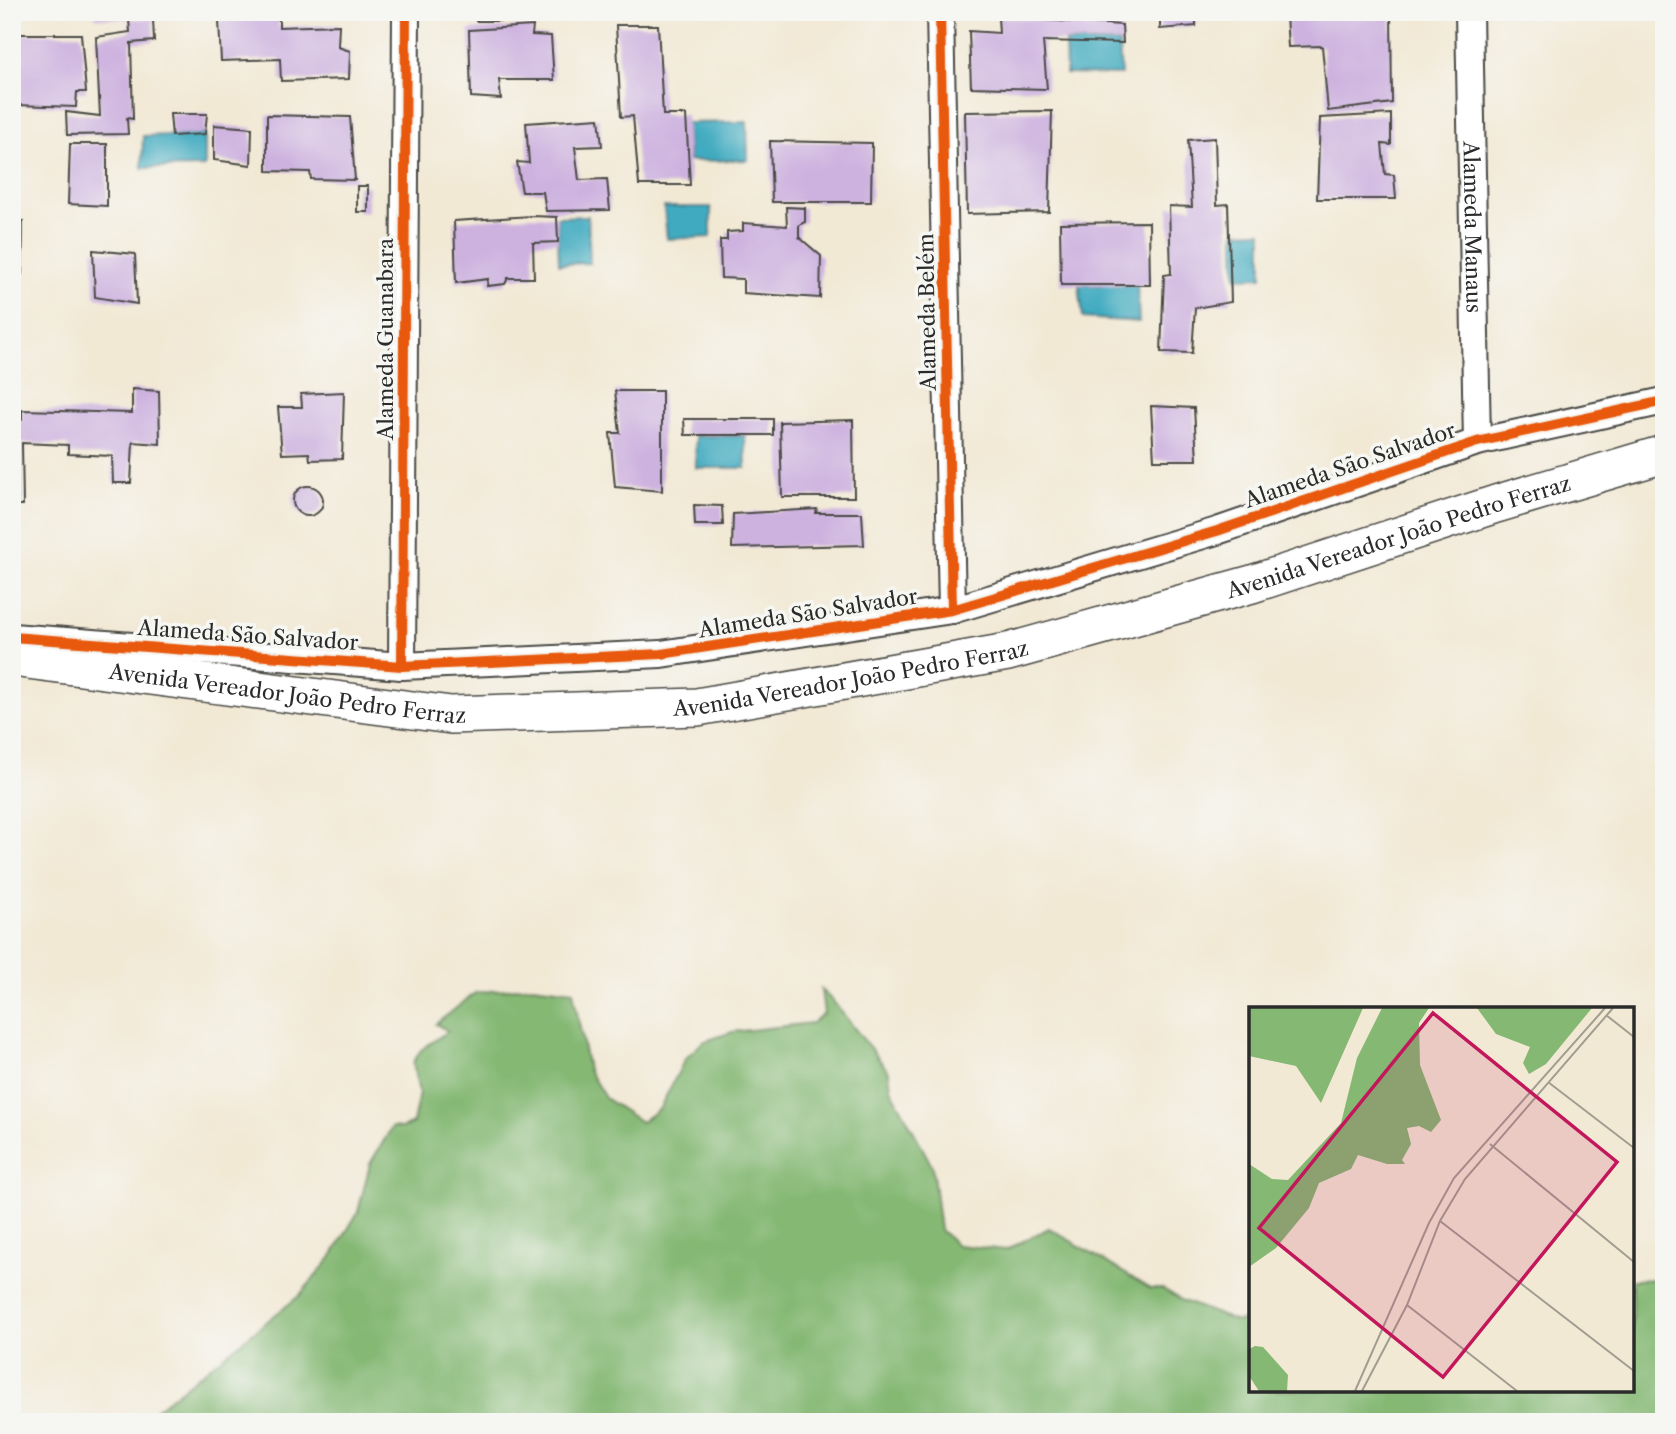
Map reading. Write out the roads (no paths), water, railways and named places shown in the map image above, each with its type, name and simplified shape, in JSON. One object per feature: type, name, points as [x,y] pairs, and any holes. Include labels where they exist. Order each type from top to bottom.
[{"type":"main road","name":"Avenida Vereador João Pedro Ferraz","points":[[12,658],[451,715],[697,707],[1008,652],[1252,584],[1496,504],[1664,454]]},
{"type":"street","name":"Alameda Guanabara","points":[[402,666],[407,12]]},
{"type":"street","name":"Alameda Belém","points":[[940,12],[952,610]]},
{"type":"street","name":"Alameda Manaus","points":[[1469,12],[1477,442]]},
{"type":"street","name":"Alameda São Salvador","points":[[12,637],[402,666],[661,654],[952,610],[1217,531],[1477,442],[1664,401]]},
{"type":"water","points":[[1065,42],[1119,43],[1121,75],[1066,74]]},
{"type":"water","points":[[747,122],[748,160],[689,161],[686,123]]},
{"type":"water","points":[[205,134],[205,167],[142,168],[143,136]]},
{"type":"water","points":[[664,207],[711,207],[711,237],[667,239]]},
{"type":"water","points":[[588,216],[590,263],[559,264],[557,217]]},
{"type":"water","points":[[1262,231],[1262,277],[1236,278],[1235,232]]},
{"type":"water","points":[[1079,285],[1137,285],[1139,322],[1083,318]]},
{"type":"water","points":[[695,436],[745,436],[746,468],[696,468]]}]
